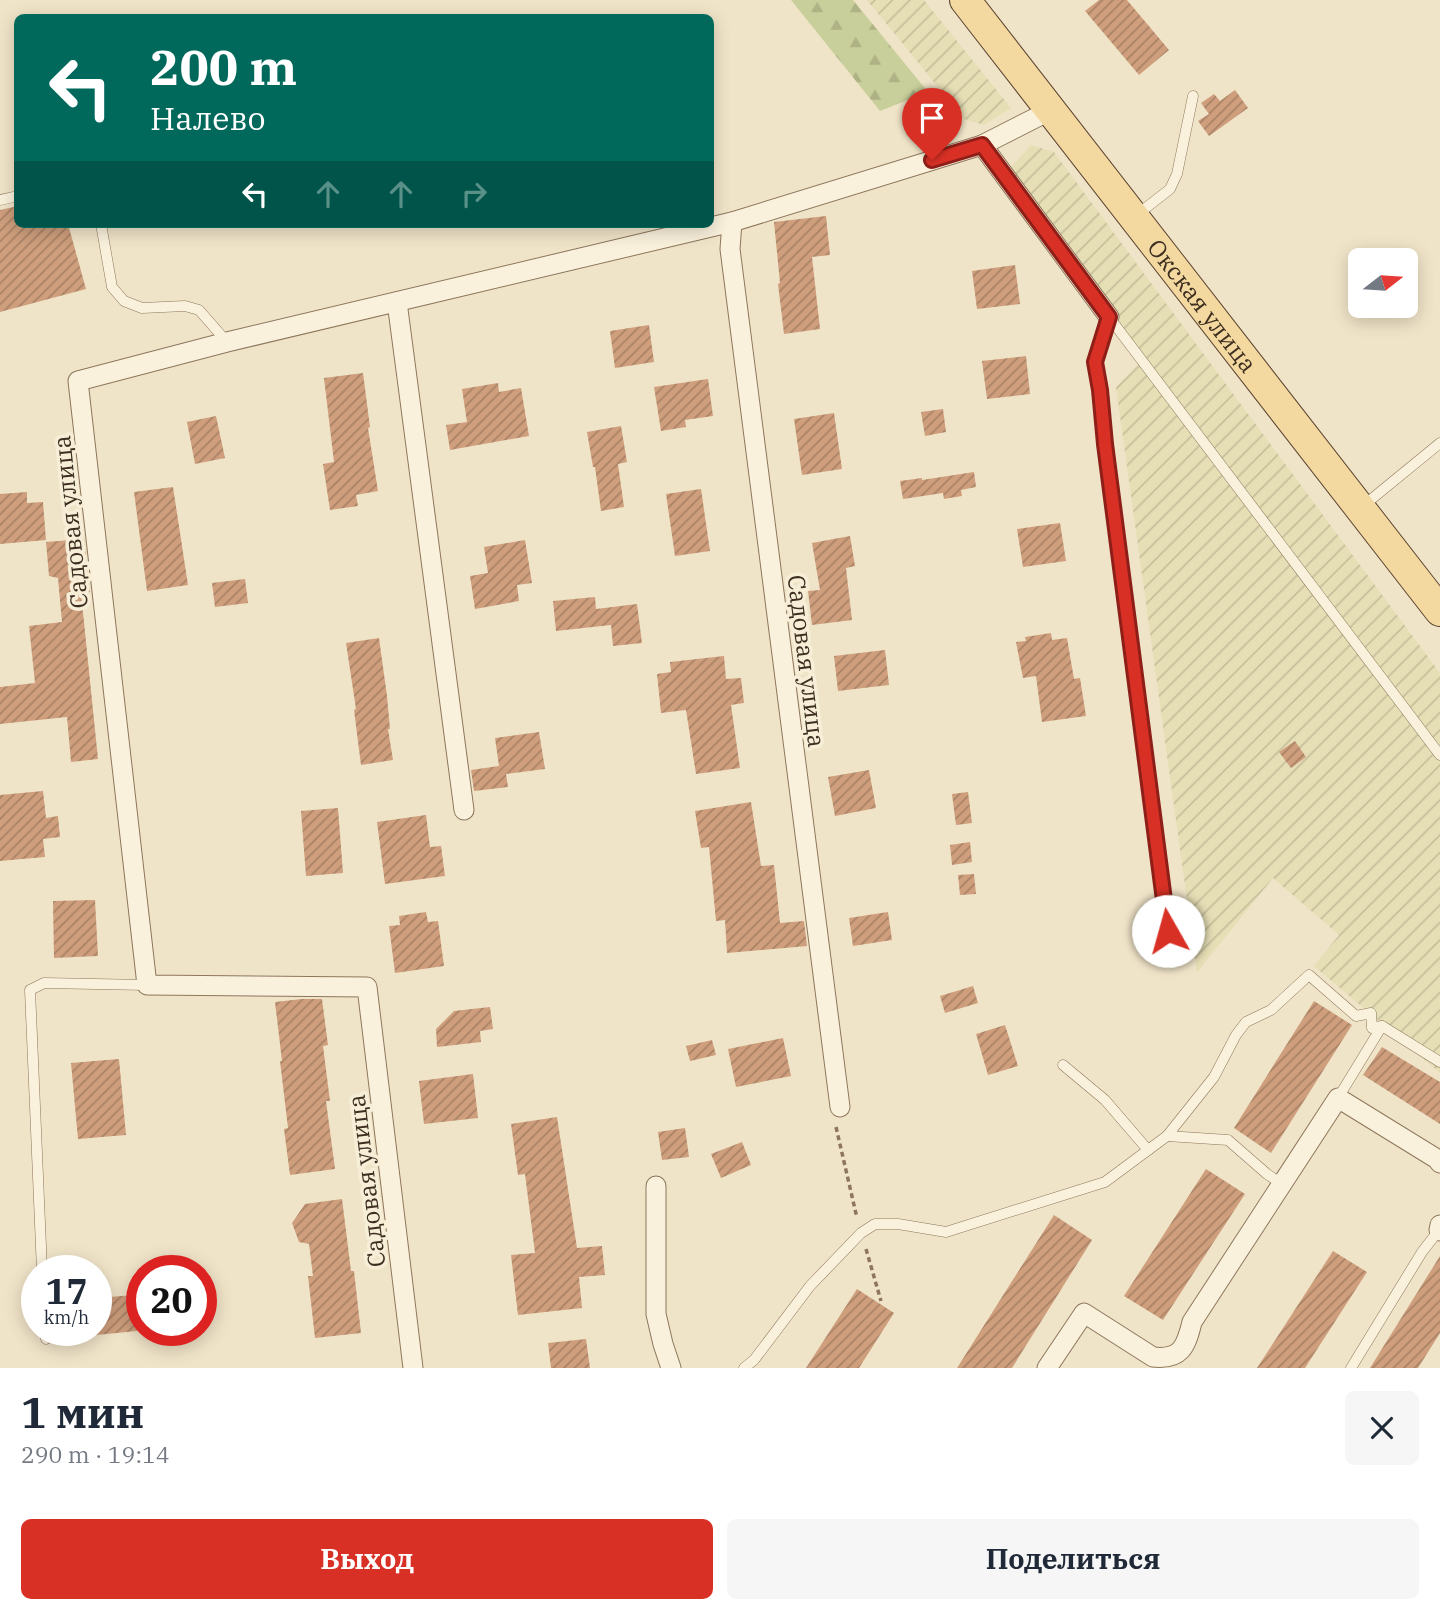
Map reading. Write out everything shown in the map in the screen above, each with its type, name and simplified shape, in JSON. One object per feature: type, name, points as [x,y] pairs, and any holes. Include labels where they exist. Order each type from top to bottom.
[{"type":"main road","name":"Окская улица","points":[[965,0],[1440,611]]},
{"type":"street","name":"Садовая улица","points":[[714,226],[982,145],[1051,110]]},
{"type":"street","points":[[982,145],[1109,317]]},
{"type":"street","name":"Садовая улица","points":[[732,222],[730,249],[840,1107]]},
{"type":"street","name":"Садовая улица","points":[[413,1368],[367,987],[147,985],[78,381],[227,342],[707,228]]},
{"type":"street","points":[[397,302],[464,810]]},
{"type":"street","points":[[1046,1368],[1084,1313],[1159,1363],[1178,1354],[1187,1343],[1192,1322],[1338,1098],[1440,1163]]},
{"type":"street","points":[[656,1186],[656,1314],[671,1368]]},
{"type":"lane","points":[[1134,217],[1170,189],[1177,174],[1194,96]]},
{"type":"lane","points":[[103,228],[112,287],[124,301],[142,308],[185,306],[199,310],[227,342]]},
{"type":"lane","points":[[1109,317],[1440,755]]},
{"type":"lane","points":[[1109,317],[1095,362],[1168,931]]},
{"type":"lane","points":[[1360,508],[1440,443]]},
{"type":"lane","points":[[744,1368],[754,1360],[810,1286],[861,1233],[876,1224],[898,1224],[946,1232],[1105,1182],[1167,1136],[1214,1077],[1236,1035],[1246,1022],[1270,1010],[1309,975],[1356,1016],[1371,1013],[1372,1028],[1382,1027],[1440,1062]]},
{"type":"lane","points":[[41,1255],[30,990],[44,984],[147,985]]},
{"type":"lane","points":[[1338,1098],[1382,1027]]},
{"type":"lane","points":[[1063,1065],[1105,1101],[1148,1150]]},
{"type":"lane","points":[[1167,1136],[1228,1140],[1282,1184]]},
{"type":"lane","points":[[1351,1368],[1422,1252],[1440,1228]]},
{"type":"path","points":[[840,1107],[833,1113],[847,1179],[881,1301]]},
{"type":"shaded area","points":[[867,0],[924,0],[1011,108],[984,125],[964,119]]},
{"type":"shaded area","points":[[1031,145],[1054,152],[1440,673],[1440,1073],[1314,966],[1339,935],[1273,878],[1197,972],[1116,387],[1145,358],[1009,169]]},
{"type":"green space","points":[[791,0],[853,0],[928,92],[880,111]]},
{"type":"building","points":[[1099,0],[1127,0],[1169,50],[1139,75],[1085,11]]},
{"type":"building","points":[[1235,90],[1248,108],[1209,136],[1198,121],[1209,114],[1201,103],[1214,94],[1220,101]]},
{"type":"building","points":[[14,207],[14,228],[69,228],[86,289],[0,312],[0,210]]},
{"type":"building","points":[[826,216],[830,255],[812,257],[820,329],[784,334],[774,222]]},
{"type":"building","points":[[1015,265],[1020,304],[977,309],[972,271]]},
{"type":"building","points":[[649,325],[654,362],[615,368],[610,331]]},
{"type":"building","points":[[1026,356],[1030,394],[987,399],[982,361]]},
{"type":"building","points":[[363,373],[378,491],[356,495],[358,506],[330,510],[323,464],[334,462],[324,378]]},
{"type":"building","points":[[708,379],[713,416],[685,420],[686,427],[661,431],[654,387]]},
{"type":"building","points":[[498,383],[499,392],[521,388],[529,436],[450,450],[446,425],[467,422],[462,389]]},
{"type":"building","points":[[943,409],[946,432],[925,436],[921,412]]},
{"type":"building","points":[[834,413],[842,469],[802,475],[794,419]]},
{"type":"building","points":[[216,416],[225,458],[195,464],[187,422]]},
{"type":"building","points":[[621,426],[627,462],[618,464],[624,507],[601,511],[587,432]]},
{"type":"building","points":[[974,472],[976,487],[961,490],[962,496],[944,499],[943,493],[903,499],[900,481]]},
{"type":"building","points":[[173,487],[188,585],[147,591],[134,492]]},
{"type":"building","points":[[701,489],[710,551],[675,556],[666,494]]},
{"type":"building","points":[[27,492],[27,503],[43,502],[46,540],[0,544],[0,494]]},
{"type":"building","points":[[1060,523],[1066,561],[1023,567],[1017,529]]},
{"type":"building","points":[[850,536],[855,566],[846,568],[852,620],[812,625],[808,591],[820,590],[812,543]]},
{"type":"building","points":[[84,539],[90,592],[81,593],[98,759],[71,762],[67,717],[0,724],[0,687],[35,683],[29,626],[62,622],[58,578],[49,576],[46,542]]},
{"type":"building","points":[[525,540],[532,583],[517,585],[519,601],[475,609],[470,576],[488,573],[484,547]]},
{"type":"building","points":[[245,579],[248,603],[215,607],[212,583]]},
{"type":"building","points":[[595,597],[596,609],[637,604],[642,643],[613,646],[611,625],[556,631],[553,601]]},
{"type":"building","points":[[1051,633],[1052,640],[1067,638],[1074,679],[1080,678],[1086,716],[1042,722],[1036,676],[1023,678],[1016,642],[1026,641],[1025,637]]},
{"type":"building","points":[[379,638],[393,760],[361,765],[346,643]]},
{"type":"building","points":[[885,650],[889,685],[838,691],[834,656]]},
{"type":"building","points":[[724,656],[726,679],[741,678],[744,703],[731,705],[740,768],[696,774],[686,710],[661,713],[657,674],[671,672],[670,662]]},
{"type":"building","points":[[539,732],[545,769],[506,774],[508,787],[474,791],[471,770],[499,766],[495,738]]},
{"type":"building","points":[[1295,741],[1306,757],[1291,768],[1279,752]]},
{"type":"building","points":[[869,770],[876,808],[835,816],[828,777]]},
{"type":"building","points":[[43,791],[46,818],[58,816],[60,837],[43,839],[45,857],[0,861],[0,795]]},
{"type":"building","points":[[968,792],[972,823],[956,825],[952,794]]},
{"type":"building","points":[[751,802],[761,866],[774,865],[780,923],[804,921],[807,946],[727,953],[725,920],[716,921],[709,847],[701,848],[695,811]]},
{"type":"building","points":[[338,808],[343,873],[306,876],[301,811]]},
{"type":"building","points":[[426,815],[430,847],[441,846],[445,876],[385,884],[377,822]]},
{"type":"building","points":[[970,842],[972,862],[952,865],[950,845]]},
{"type":"building","points":[[974,874],[976,894],[960,895],[958,875]]},
{"type":"building","points":[[95,900],[98,956],[54,958],[53,901]]},
{"type":"building","points":[[426,912],[428,922],[438,921],[444,966],[395,973],[389,926],[400,925],[399,916]]},
{"type":"building","points":[[888,912],[892,940],[853,946],[849,918]]},
{"type":"building","points":[[973,986],[978,1003],[945,1013],[940,996]]},
{"type":"building","points":[[322,999],[328,1045],[323,1046],[330,1101],[326,1101],[335,1169],[290,1175],[275,1002]]},
{"type":"building","points":[[1314,1001],[1352,1025],[1271,1153],[1234,1128]]},
{"type":"building","points":[[490,1007],[493,1029],[480,1031],[481,1042],[437,1047],[436,1029],[454,1011]]},
{"type":"building","points":[[1005,1025],[1018,1066],[988,1075],[976,1034]]},
{"type":"building","points":[[783,1038],[791,1076],[736,1087],[728,1049]]},
{"type":"building","points":[[712,1040],[716,1055],[690,1061],[686,1046]]},
{"type":"building","points":[[1382,1047],[1440,1082],[1440,1124],[1363,1075]]},
{"type":"building","points":[[119,1059],[126,1135],[78,1139],[71,1063]]},
{"type":"building","points":[[473,1074],[478,1118],[424,1124],[419,1081]]},
{"type":"building","points":[[557,1117],[577,1248],[602,1246],[605,1275],[579,1277],[582,1308],[518,1315],[511,1255],[535,1253],[525,1174],[518,1175],[511,1124]]},
{"type":"building","points":[[685,1128],[689,1157],[662,1160],[658,1132]]},
{"type":"building","points":[[742,1142],[751,1165],[721,1178],[711,1154]]},
{"type":"building","points":[[1206,1169],[1245,1194],[1163,1320],[1124,1296]]},
{"type":"building","points":[[342,1199],[361,1333],[315,1338],[308,1276],[313,1276],[309,1244],[299,1242],[292,1223],[305,1204]]},
{"type":"building","points":[[1054,1215],[1092,1240],[1012,1368],[957,1368]]},
{"type":"building","points":[[1333,1251],[1367,1272],[1305,1368],[1257,1368]]},
{"type":"building","points":[[1440,1256],[1440,1333],[1418,1368],[1370,1368]]},
{"type":"building","points":[[857,1289],[894,1313],[859,1368],[806,1368]]},
{"type":"building","points":[[126,1296],[126,1332],[112,1333],[112,1297]]},
{"type":"building","points":[[586,1339],[590,1368],[551,1368],[548,1343]]},
{"type":"route","points":[[932,160],[982,145],[1109,317],[1095,362],[1168,931]]}]
